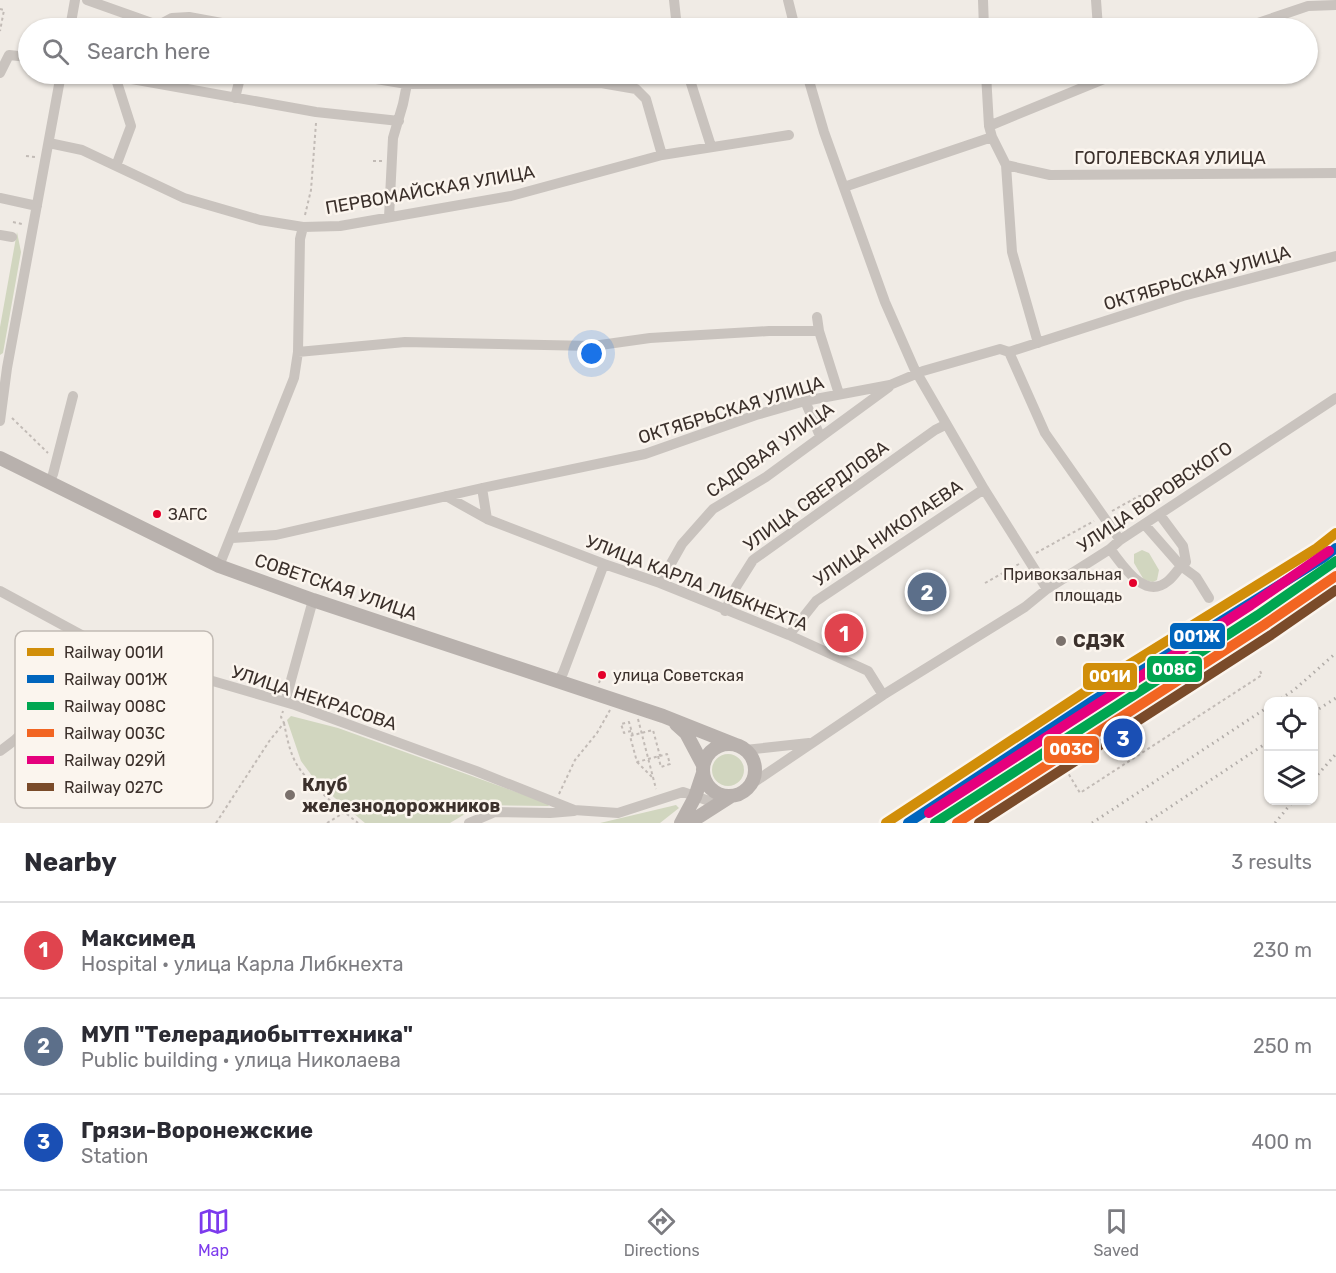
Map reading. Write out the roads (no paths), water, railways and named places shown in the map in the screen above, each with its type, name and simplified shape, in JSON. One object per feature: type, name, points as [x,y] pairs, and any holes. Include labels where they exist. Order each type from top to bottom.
[{"type":"main road","name":"СОВЕТСКАЯ УЛИЦА","points":[[0,458],[219,566],[313,600],[672,720],[740,748]]},
{"type":"main road","points":[[672,720],[686,733],[703,769],[708,786],[712,790],[724,796],[742,793],[750,785],[755,769],[751,756],[740,748],[722,745],[715,748],[710,752],[703,769],[695,796],[681,823]]},
{"type":"main road","points":[[689,823],[731,796]]},
{"type":"street","points":[[72,18],[75,0]]},
{"type":"street","points":[[87,0],[137,18]]},
{"type":"street","points":[[674,0],[676,18]]},
{"type":"street","points":[[788,0],[792,18]]},
{"type":"street","points":[[982,0],[983,18]]},
{"type":"street","points":[[1096,0],[1097,18]]},
{"type":"street","points":[[1273,18],[1308,6],[1336,4]]},
{"type":"street","points":[[125,18],[126,14]]},
{"type":"street","points":[[172,18],[194,18]]},
{"type":"street","points":[[0,73],[9,55],[18,56]]},
{"type":"street","points":[[0,421],[59,84]]},
{"type":"street","points":[[116,166],[131,126],[118,84]]},
{"type":"street","points":[[162,84],[316,112],[399,121]]},
{"type":"street","points":[[235,98],[238,84]]},
{"type":"street","points":[[388,217],[393,138],[407,84]]},
{"type":"street","points":[[607,84],[636,89],[645,99],[662,155]]},
{"type":"street","points":[[691,84],[711,146]]},
{"type":"street","points":[[810,84],[824,132],[885,302],[917,373],[984,489],[1047,589]]},
{"type":"street","points":[[987,84],[991,131],[1006,165],[1012,252],[1038,343]]},
{"type":"street","points":[[844,188],[991,131],[1084,84]]},
{"type":"street","name":"ПЕРВОМАЙСКАЯ УЛИЦА","points":[[49,142],[82,150],[184,198],[260,220],[303,227],[340,226],[511,196],[662,155],[789,135]]},
{"type":"street","name":"ГОГОЛЕВСКАЯ УЛИЦА","points":[[1006,165],[1050,176],[1336,173]]},
{"type":"street","points":[[0,198],[37,206]]},
{"type":"street","points":[[219,566],[294,378],[298,352],[300,239],[303,227]]},
{"type":"street","points":[[0,235],[12,237]]},
{"type":"street","name":"ОКТЯБРЬСКАЯ УЛИЦА","points":[[232,538],[276,535],[645,454],[756,415],[805,401],[890,386],[917,373],[1000,349],[1009,352],[1183,296],[1336,256]]},
{"type":"street","points":[[817,317],[819,331],[839,394]]},
{"type":"street","points":[[298,352],[405,342],[593,346],[650,338],[769,331],[819,331]]},
{"type":"street","points":[[1009,352],[1045,432],[1120,540]]},
{"type":"street","name":"САДОВАЯ УЛИЦА","points":[[660,583],[682,544],[713,509],[765,477],[890,386]]},
{"type":"street","points":[[49,483],[73,396]]},
{"type":"street","name":"УЛИЦА ВОРОВСКОГО","points":[[750,785],[883,695],[1025,607],[1047,589],[1336,398]]},
{"type":"street","points":[[805,401],[820,436]]},
{"type":"street","name":"УЛИЦА СВЕРДЛОВА","points":[[725,611],[736,587],[753,560],[945,424]]},
{"type":"street","points":[[482,488],[487,519]]},
{"type":"street","name":"УЛИЦА НИКОЛАЕВА","points":[[789,635],[816,601],[984,489]]},
{"type":"street","name":"УЛИЦА КАРЛА ЛИБКНЕХТА","points":[[446,496],[487,519],[660,583],[789,635],[868,671],[883,695]]},
{"type":"street","points":[[1110,549],[1140,584],[1154,587],[1168,582],[1186,562],[1183,546],[1160,515]]},
{"type":"street","points":[[1145,525],[1180,566],[1196,577],[1209,598]]},
{"type":"street","points":[[558,681],[604,564]]},
{"type":"street","name":"УЛИЦА НЕКРАСОВА","points":[[0,591],[72,631]]},
{"type":"street","points":[[281,701],[313,600]]},
{"type":"street","name":"УЛИЦА НЕКРАСОВА","points":[[213,682],[281,701],[476,771],[574,810],[618,813],[683,792],[718,804]]},
{"type":"street","points":[[0,751],[15,740]]},
{"type":"street","name":"УЛИЦА ВОРОВСКОГО","points":[[740,748],[812,743]]},
{"type":"street","points":[[550,813],[558,809],[555,802]]},
{"type":"street","points":[[469,823],[495,812],[550,813],[574,810]]},
{"type":"railway","points":[[1284,697],[1336,653]]},
{"type":"railway","points":[[1318,709],[1336,698]]},
{"type":"railway","points":[[1092,823],[1264,710]]},
{"type":"railway","points":[[1146,823],[1264,745]]},
{"type":"railway","points":[[1318,774],[1336,754]]},
{"type":"railway","points":[[1275,823],[1290,805]]},
{"type":"rail line","name":"001И","points":[[886,823],[1088,690],[1317,548],[1336,533]]},
{"type":"rail line","name":"001Ж","points":[[908,823],[1094,700],[1336,548]]},
{"type":"rail line","name":"029Й","points":[[929,813],[1251,605],[1329,551]]},
{"type":"rail line","name":"008С","points":[[935,823],[1258,615],[1336,561]]},
{"type":"rail line","name":"003С","points":[[957,823],[1336,576]]},
{"type":"rail line","name":"027С","points":[[979,823],[1271,635],[1336,590]]},
{"type":"place","name":"ЗАГС","points":[[157,514]]},
{"type":"place","name":"Привокзальная площадь","points":[[1133,583]]},
{"type":"place","name":"МУП \"Телерадиобыттехника\"","points":[[927,592]]},
{"type":"place","name":"Максимед","points":[[844,633]]},
{"type":"place","name":"СДЭК","points":[[1061,641]]},
{"type":"place","name":"улица Советская","points":[[602,675]]},
{"type":"place","name":"Грязи-Воронежские","points":[[1123,738]]},
{"type":"place","name":"Клуб железнодорожников","points":[[290,795]]}]
